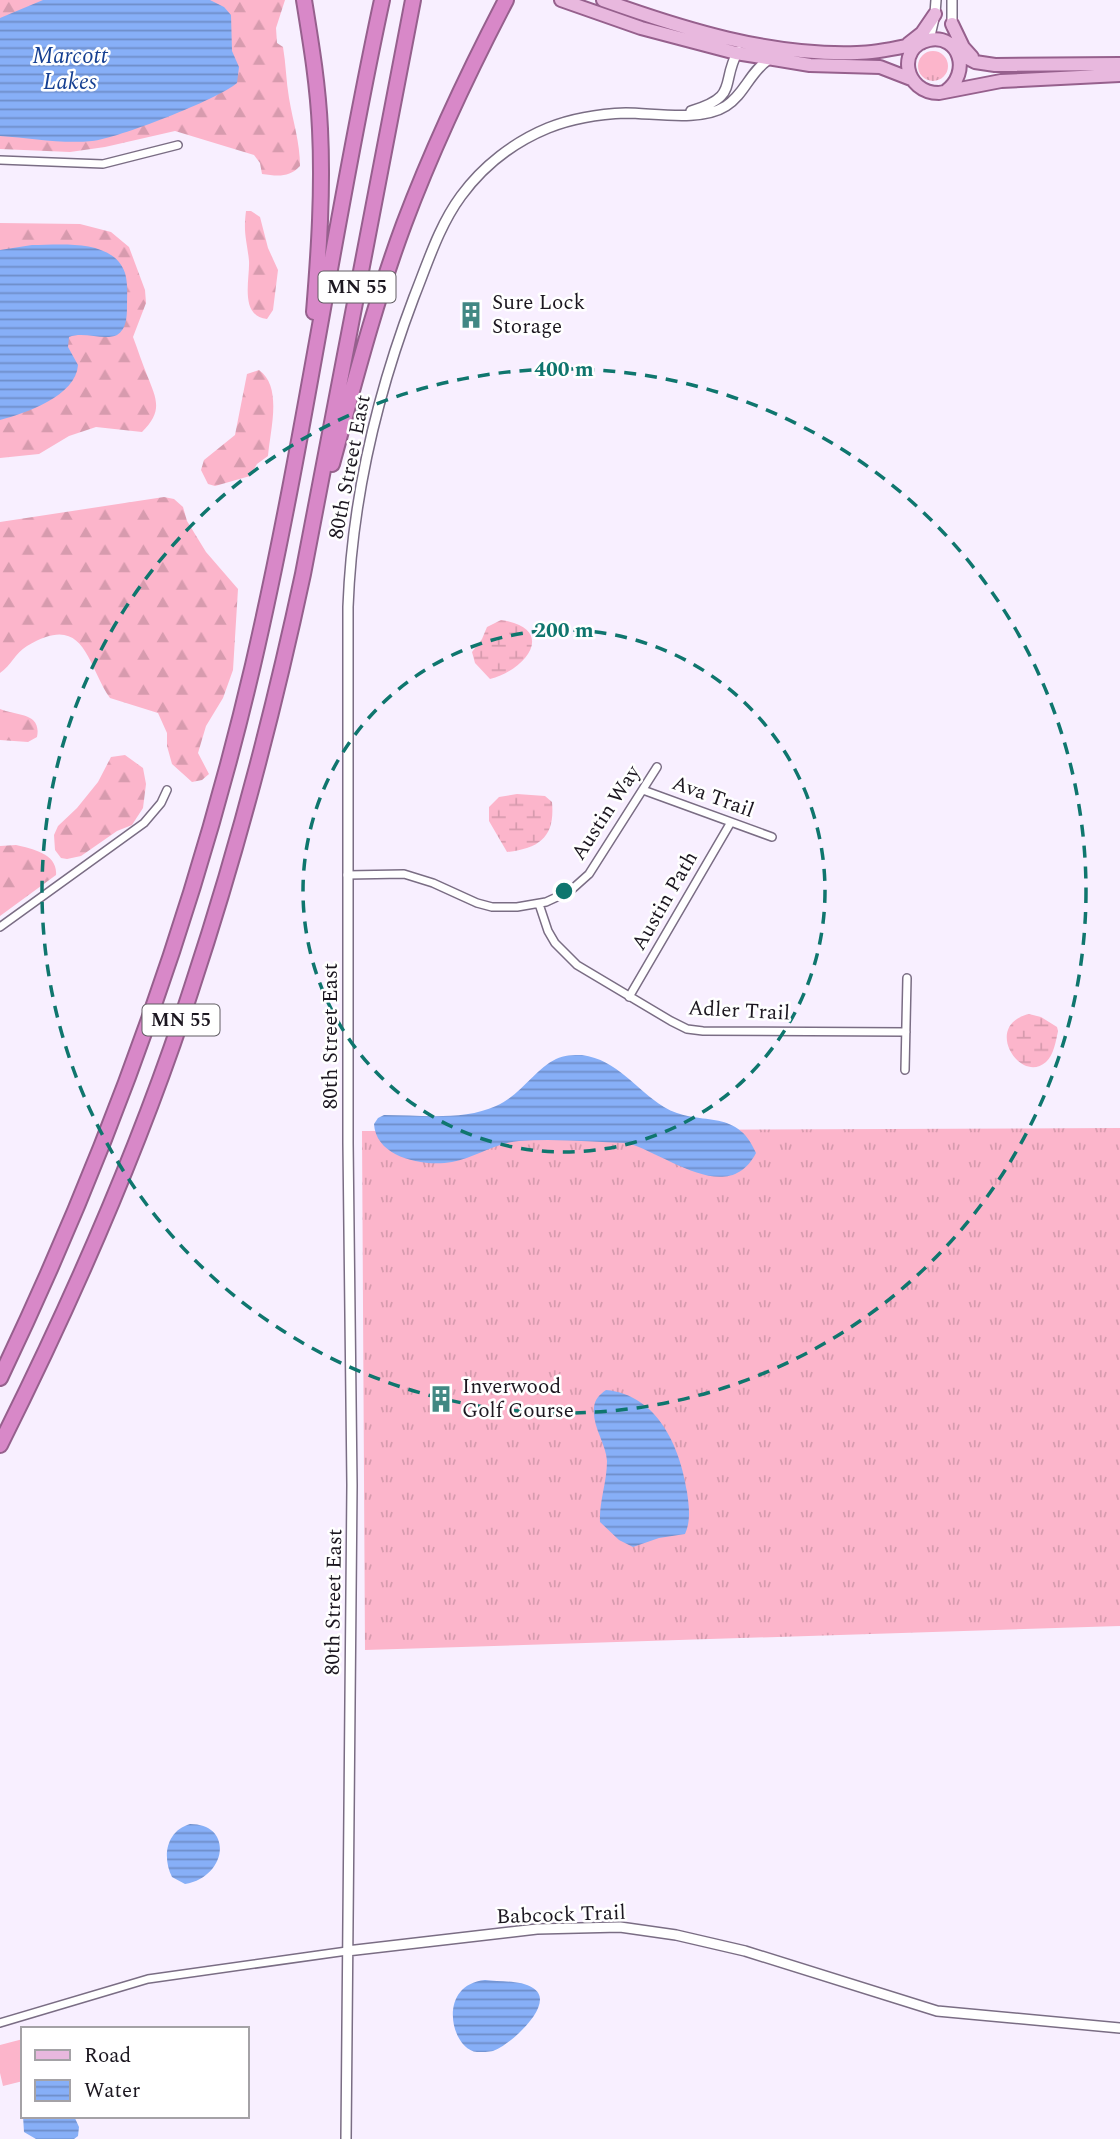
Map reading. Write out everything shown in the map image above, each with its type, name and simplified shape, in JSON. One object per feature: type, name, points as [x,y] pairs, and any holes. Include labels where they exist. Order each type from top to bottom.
[{"type":"highway","points":[[275,561],[310,351],[321,220],[320,126],[304,0]]},
{"type":"highway","name":"MN 55","points":[[0,1378],[55,1259],[129,1075],[191,895],[230,755],[275,561],[382,0]]},
{"type":"highway","name":"MN 55","points":[[0,1445],[97,1239],[174,1040],[237,842],[283,668],[303,574],[413,0]]},
{"type":"highway","points":[[303,574],[366,342],[396,246],[440,135],[506,0]]},
{"type":"main road","points":[[561,0],[641,28],[736,53],[810,65],[880,67],[911,79]]},
{"type":"main road","points":[[603,0],[673,23],[758,45],[795,51],[857,53],[925,42],[945,42],[975,62],[995,65],[1120,64]]},
{"type":"main road","points":[[905,47],[922,33],[935,14]]},
{"type":"main road","points":[[952,24],[970,56],[995,65]]},
{"type":"main road","points":[[925,42],[910,55],[908,63],[911,79],[916,86],[930,93],[1001,81],[1120,75]]},
{"type":"main road","points":[[946,91],[958,79],[961,62],[955,50]]},
{"type":"street","points":[[925,42],[935,14],[936,0]]},
{"type":"street","points":[[952,0],[955,50]]},
{"type":"street","points":[[736,53],[744,47],[758,45]]},
{"type":"street","name":"80th Street East","points":[[679,114],[706,106],[721,97],[729,84],[736,53]]},
{"type":"street","name":"80th Street East","points":[[346,2139],[352,1479],[347,875],[348,607],[355,516],[366,455],[380,397],[439,233],[474,181],[503,154],[532,135],[565,122],[597,115],[711,113],[739,94],[752,74],[768,60]]},
{"type":"street","points":[[0,160],[103,164],[178,145]]},
{"type":"street","name":"Austin Way","points":[[347,875],[404,874],[492,907],[539,904],[570,891],[589,874],[657,767]]},
{"type":"street","points":[[0,927],[144,823],[161,803],[167,790]]},
{"type":"street","name":"Ava Trail","points":[[643,790],[772,837]]},
{"type":"street","name":"Austin Path","points":[[629,997],[732,822]]},
{"type":"street","name":"Adler Trail","points":[[539,904],[548,931],[566,956],[681,1027],[695,1030],[906,1032]]},
{"type":"street","points":[[905,1070],[906,978]]},
{"type":"street","name":"Babcock Trail","points":[[0,2022],[148,1979],[347,1951],[537,1929],[620,1927],[676,1935],[745,1951],[937,2011],[1120,2028]]},
{"type":"green space","name":"Marcott Lakes","points":[[0,0],[285,0],[276,28],[277,43],[283,47],[300,166],[278,176],[262,174],[260,163],[254,155],[175,131],[70,152],[0,149]]},
{"type":"green space","points":[[933,51],[944,55],[948,66],[944,77],[933,81],[922,77],[918,66],[922,55]]},
{"type":"green space","points":[[246,211],[260,217],[268,248],[278,270],[273,310],[267,319],[258,316],[249,304]]},
{"type":"green space","points":[[0,223],[80,224],[111,232],[129,247],[145,290],[146,303],[133,337],[156,405],[153,418],[142,432],[96,427],[69,436],[39,454],[0,458]]},
{"type":"green space","points":[[259,370],[271,387],[273,398],[268,456],[257,464],[250,476],[215,486],[208,484],[201,470],[204,460],[235,435],[247,374]]},
{"type":"green space","points":[[164,497],[174,499],[183,507],[187,521],[206,552],[238,589],[233,670],[223,698],[206,726],[198,753],[209,774],[202,780],[192,782],[172,764],[167,733],[158,713],[110,698],[88,657],[72,638],[61,634],[46,637],[27,646],[0,673],[0,522]]},
{"type":"green space","points":[[501,620],[518,625],[528,632],[532,640],[524,659],[515,667],[490,679],[475,663],[472,652],[487,627]]},
{"type":"green space","points":[[0,709],[32,719],[38,729],[37,737],[28,742],[0,740]]},
{"type":"green space","points":[[125,755],[143,768],[146,784],[143,808],[132,825],[117,831],[81,856],[61,858],[55,850],[54,835],[58,826],[98,782],[111,757]]},
{"type":"green space","points":[[517,794],[545,796],[552,802],[551,824],[548,832],[537,843],[507,852],[489,821],[489,807],[499,797]]},
{"type":"green space","points":[[16,845],[49,857],[56,868],[56,875],[0,916],[0,846]]},
{"type":"green space","points":[[1029,1014],[1041,1017],[1057,1027],[1058,1031],[1051,1055],[1046,1062],[1036,1067],[1026,1066],[1017,1060],[1010,1051],[1007,1040],[1008,1029],[1015,1020]]},
{"type":"green space","points":[[1120,1128],[1120,1626],[365,1650],[362,1131]]},
{"type":"green space","points":[[21,2040],[21,2082],[3,2086],[0,2045]]},
{"type":"water","name":"Marcott Lakes","points":[[43,0],[210,0],[224,7],[231,15],[232,51],[239,67],[237,83],[190,108],[104,139],[69,142],[0,136],[0,18]]},
{"type":"water","points":[[32,245],[85,246],[109,254],[119,262],[126,277],[126,321],[123,329],[112,337],[69,337],[68,347],[78,365],[69,386],[36,408],[0,420],[0,250]]},
{"type":"water","points":[[582,1055],[595,1058],[616,1069],[664,1107],[677,1113],[728,1123],[748,1138],[756,1153],[744,1169],[730,1176],[713,1176],[696,1172],[627,1143],[519,1141],[452,1162],[428,1163],[403,1158],[383,1145],[377,1136],[374,1124],[384,1115],[441,1116],[483,1111],[505,1101],[548,1063],[565,1056]]},
{"type":"water","points":[[606,1390],[624,1394],[640,1402],[653,1413],[672,1441],[687,1492],[689,1519],[685,1534],[659,1538],[633,1547],[619,1540],[600,1522],[607,1461],[595,1421],[594,1407],[598,1397]]},
{"type":"water","points":[[190,1824],[204,1826],[214,1832],[220,1851],[210,1872],[185,1884],[172,1877],[167,1853],[176,1832]]},
{"type":"water","points":[[485,1980],[528,1985],[539,1995],[540,2003],[536,2013],[510,2041],[493,2051],[477,2052],[468,2049],[460,2041],[455,2030],[454,2004],[459,1993],[470,1984]]},
{"type":"water","points":[[23,2118],[75,2118],[79,2127],[78,2136],[74,2139],[36,2139],[24,2132]]},
{"type":"place","name":"Sure Lock Storage","points":[[471,315]]},
{"type":"place","name":"Inverwood Golf Course","points":[[441,1399]]}]
